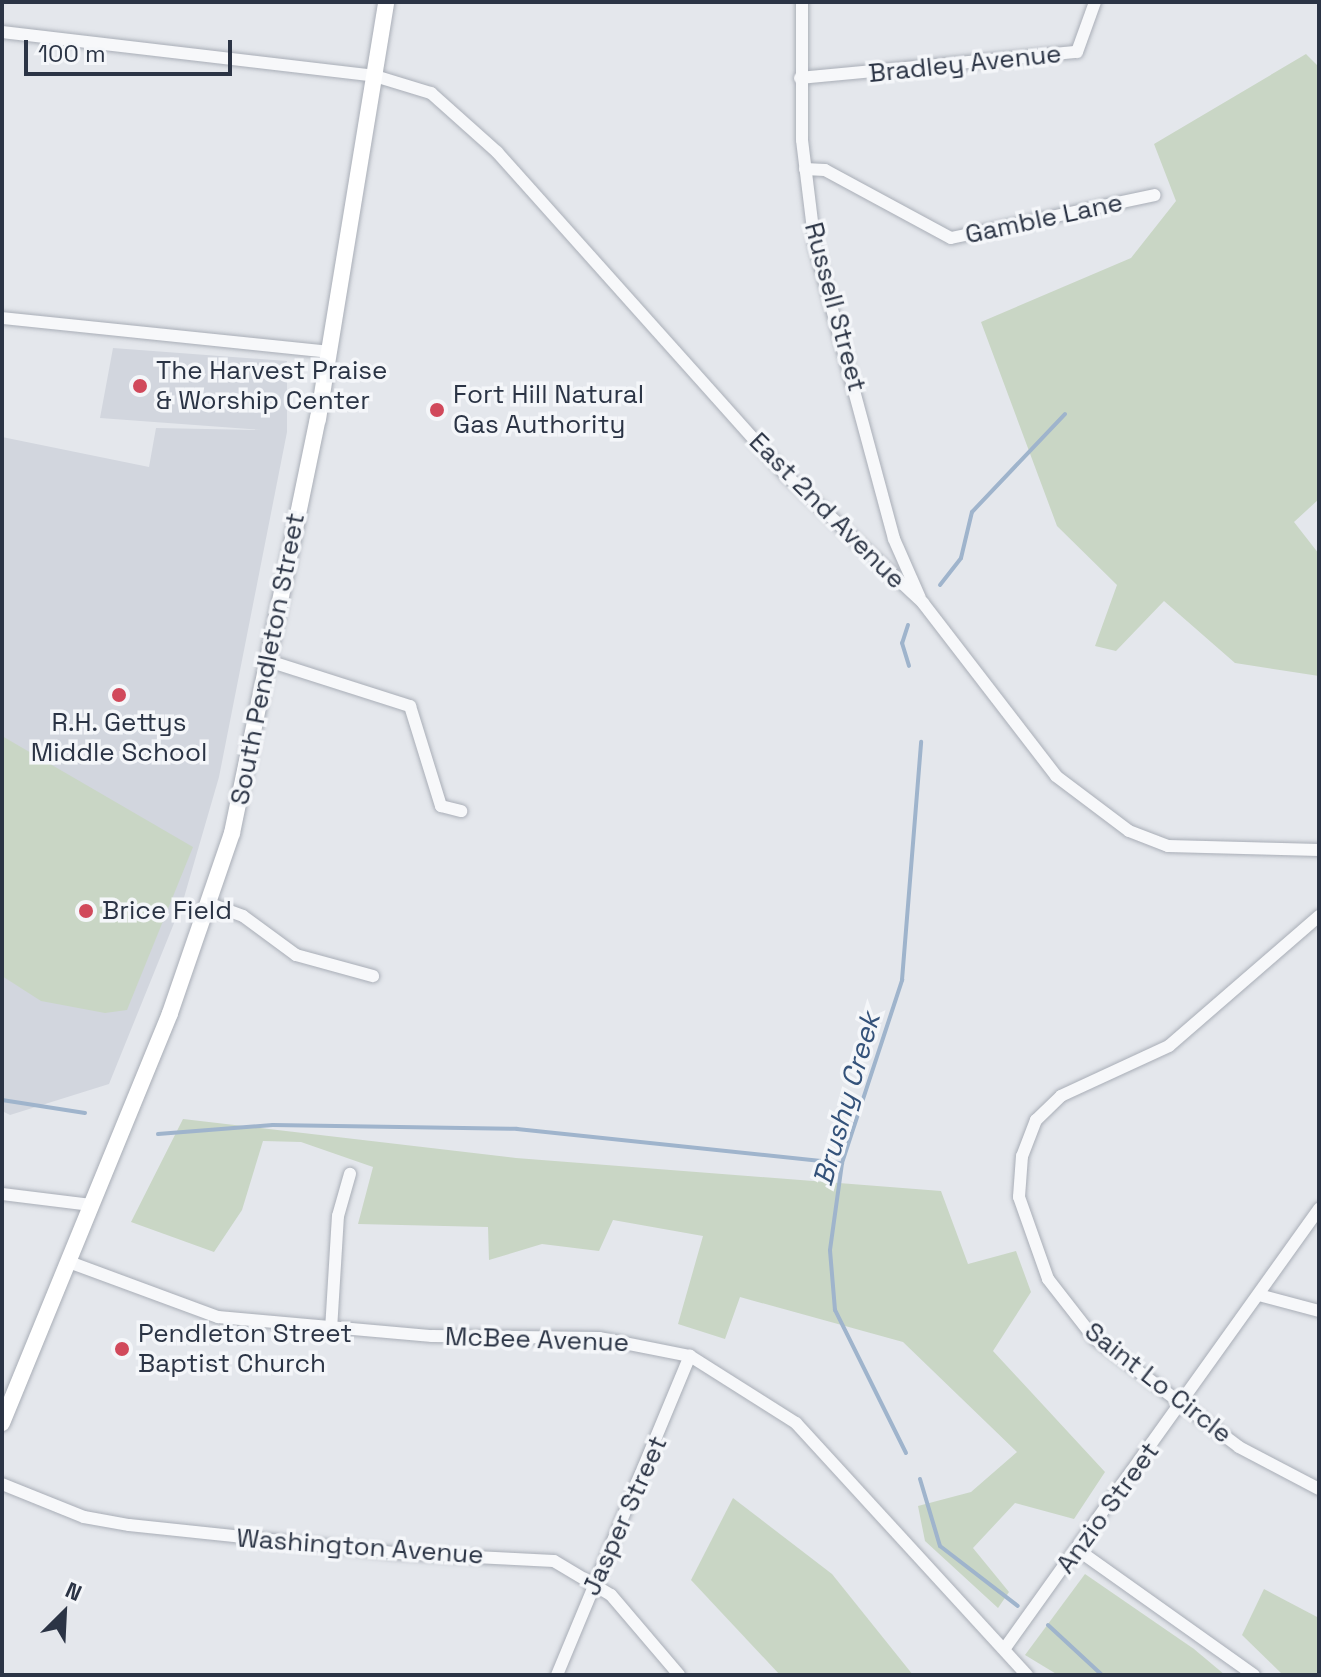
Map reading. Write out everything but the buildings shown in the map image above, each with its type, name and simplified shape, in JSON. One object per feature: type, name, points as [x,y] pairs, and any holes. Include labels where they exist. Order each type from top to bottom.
[{"type":"main road","name":"South Pendleton Street","points":[[2,1423],[210,904],[272,662],[329,352],[386,2]]},
{"type":"street","name":"Russell Street","points":[[802,2],[800,78],[805,169],[815,246],[894,539],[923,603]]},
{"type":"street","name":"Bradley Avenue","points":[[800,78],[1077,52],[1095,2]]},
{"type":"street","name":"East 2nd Avenue","points":[[2,32],[375,76],[431,93],[497,152],[787,476],[923,603],[1056,776],[1129,831],[1168,846],[1319,850]]},
{"type":"street","name":"Gamble Lane","points":[[805,169],[825,170],[951,238],[1155,195]]},
{"type":"street","points":[[2,318],[329,352]]},
{"type":"street","points":[[272,662],[410,706],[441,806],[461,811]]},
{"type":"street","points":[[210,904],[243,916],[296,955],[373,976]]},
{"type":"street","name":"Saint Lo Circle","points":[[1319,916],[1169,1046],[1061,1096],[1036,1120],[1022,1156],[1027,1236],[1065,1307],[1183,1408],[1319,1489]]},
{"type":"street","points":[[331,1330],[338,1216],[350,1174]]},
{"type":"street","points":[[2,1194],[91,1205]]},
{"type":"street","name":"Anzio Street","points":[[1005,1648],[1183,1408],[1319,1209]]},
{"type":"street","name":"McBee Avenue","points":[[69,1262],[218,1317],[331,1330],[599,1338],[690,1356],[796,1423],[1027,1675]]},
{"type":"street","points":[[1259,1295],[1319,1311]]},
{"type":"street","name":"Jasper Street","points":[[557,1675],[690,1356]]},
{"type":"street","name":"Washington Avenue","points":[[2,1484],[84,1517],[129,1525],[397,1553],[554,1561],[596,1583],[679,1675]]},
{"type":"street","points":[[1078,1550],[1254,1675]]},
{"type":"shaded area","name":"R.H. Gettys Middle School","points":[[113,348],[287,361],[287,432],[219,777],[183,901],[109,1084],[10,1115],[2,1111],[2,437],[149,467],[156,428],[262,430],[100,418]]},
{"type":"green space","points":[[1306,54],[1319,67],[1319,499],[1294,522],[1319,554],[1319,676],[1235,663],[1164,601],[1116,651],[1095,646],[1117,585],[1057,526],[981,322],[1131,258],[1176,201],[1154,144]]},
{"type":"green space","name":"Brice Field","points":[[2,736],[193,847],[127,1010],[105,1013],[41,1001],[2,976]]},
{"type":"green space","points":[[183,1119],[516,1158],[941,1191],[968,1264],[1016,1251],[1031,1292],[993,1351],[1105,1472],[1074,1519],[1015,1503],[973,1548],[1009,1592],[998,1608],[925,1541],[918,1506],[971,1492],[1017,1452],[903,1342],[740,1297],[725,1339],[678,1324],[703,1236],[613,1220],[599,1251],[542,1244],[489,1260],[488,1227],[358,1224],[373,1167],[301,1142],[263,1141],[242,1210],[214,1252],[131,1222]]},
{"type":"green space","points":[[733,1498],[832,1574],[913,1675],[780,1675],[691,1580]]},
{"type":"green space","points":[[1085,1574],[1194,1649],[1225,1675],[1058,1675],[1025,1655]]},
{"type":"green space","points":[[1264,1589],[1319,1618],[1319,1675],[1283,1675],[1242,1635]]},
{"type":"waterway","name":"Brushy Creek","points":[[940,585],[961,558],[972,512],[1065,414]]},
{"type":"waterway","name":"Brushy Creek","points":[[908,625],[902,643],[909,666]]},
{"type":"waterway","name":"Brushy Creek","points":[[906,1453],[835,1310],[830,1250],[842,1163],[902,980],[921,742]]},
{"type":"waterway","points":[[2,1100],[85,1113]]},
{"type":"waterway","points":[[158,1134],[273,1125],[517,1129],[842,1163]]},
{"type":"waterway","name":"Brushy Creek","points":[[920,1479],[940,1546],[1018,1606]]},
{"type":"waterway","name":"Brushy Creek","points":[[1048,1625],[1102,1675]]},
{"type":"place","name":"The Harvest Praise & Worship Center","points":[[140,386]]},
{"type":"place","name":"Fort Hill Natural Gas Authority","points":[[437,410]]},
{"type":"place","name":"R.H. Gettys Middle School","points":[[119,695]]},
{"type":"place","name":"Brice Field","points":[[86,911]]},
{"type":"place","name":"Pendleton Street Baptist Church","points":[[122,1349]]}]
